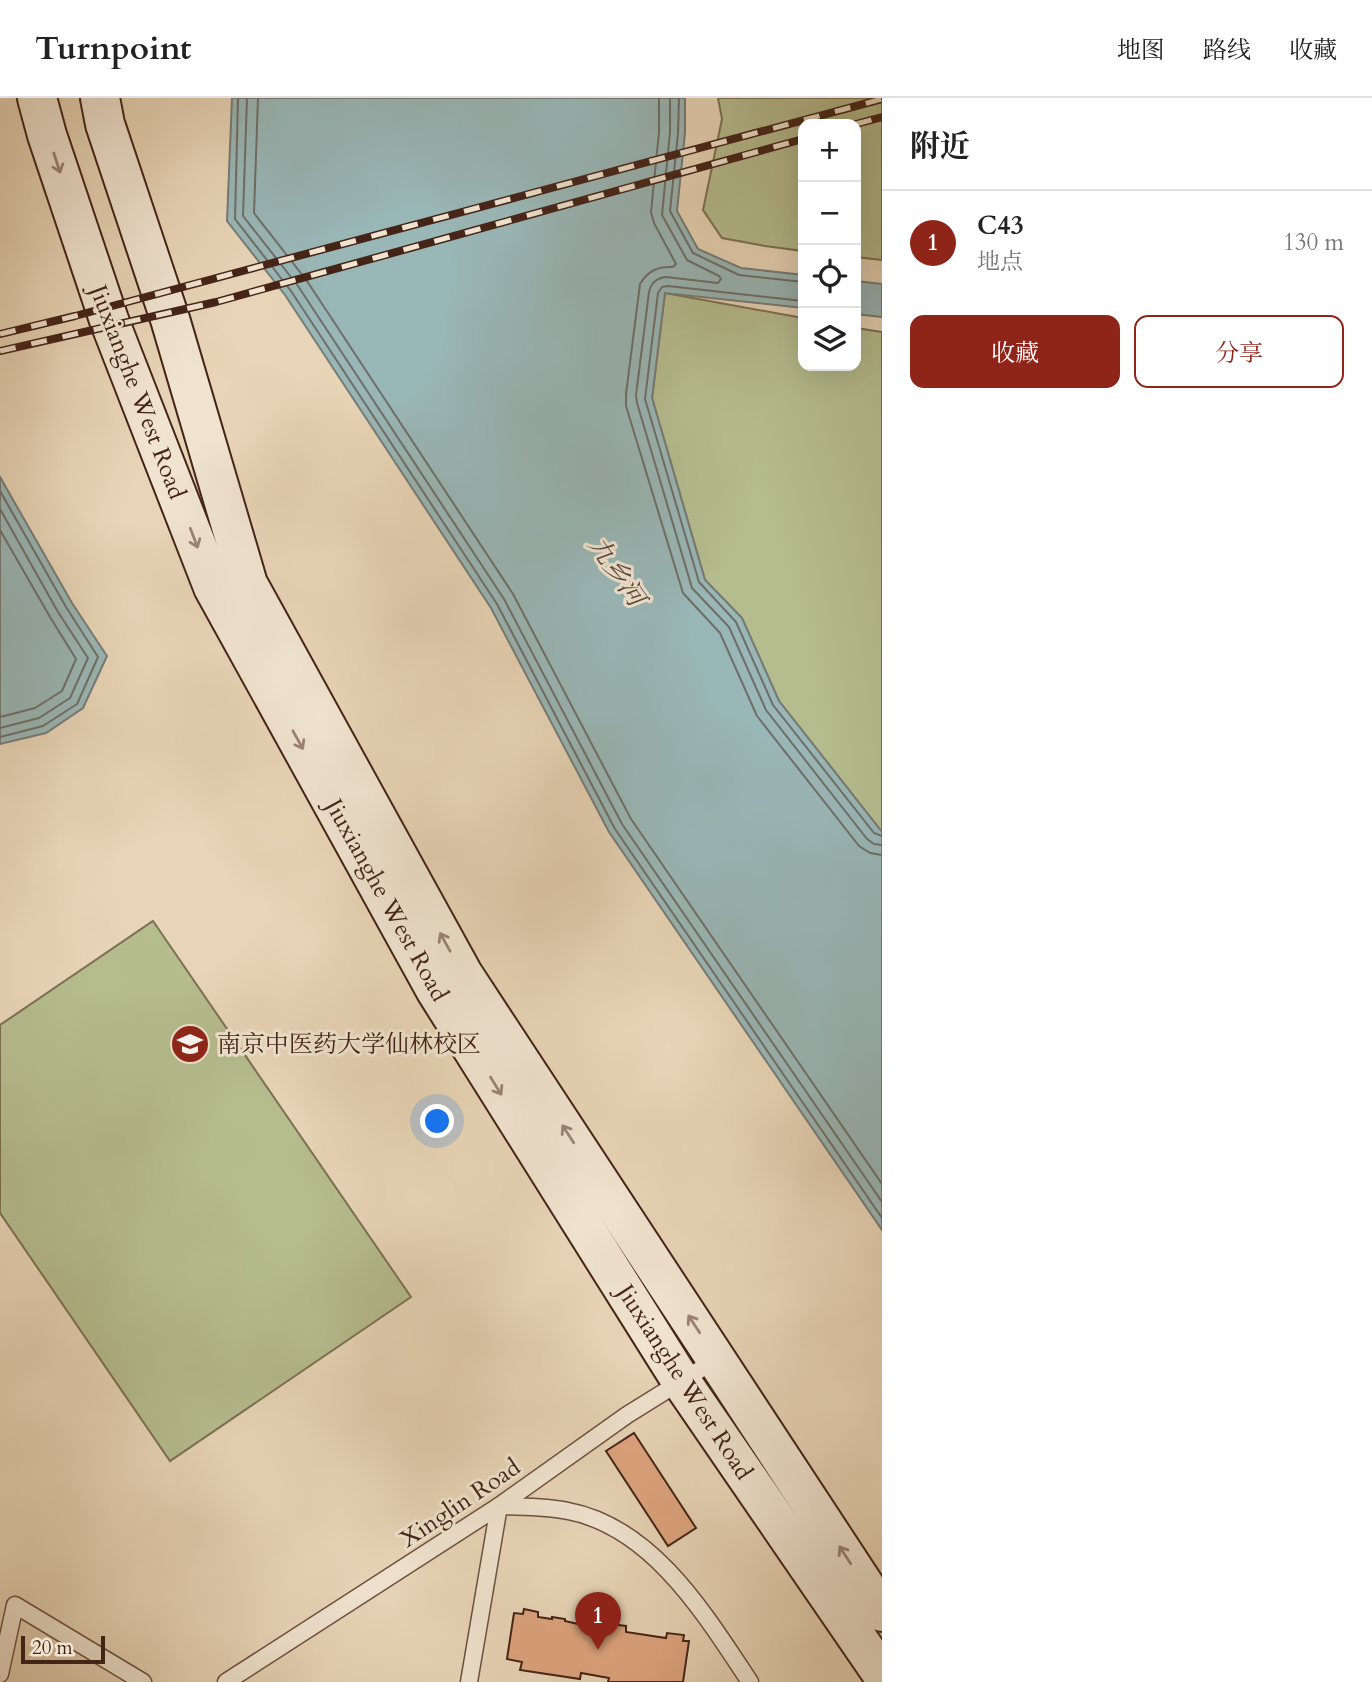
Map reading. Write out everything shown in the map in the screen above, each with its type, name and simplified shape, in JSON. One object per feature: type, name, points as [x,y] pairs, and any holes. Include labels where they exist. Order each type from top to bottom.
[{"type":"main road","name":"Jiuxianghe West Road","points":[[37,98],[108,320],[213,587],[436,991],[681,1381],[882,1674]]},
{"type":"main road","name":"Jiuxianghe West Road","points":[[100,98],[105,124],[170,319],[248,584],[463,974],[882,1612]]},
{"type":"lane","name":"Xinglin Road","points":[[226,1682],[499,1506],[627,1415],[717,1359]]},
{"type":"lane","points":[[469,1682],[499,1506],[570,1511],[593,1518],[634,1541],[675,1578],[708,1619],[750,1682]]},
{"type":"lane","points":[[0,1674],[7,1602],[143,1682]]},
{"type":"green space","points":[[718,98],[882,98],[882,260],[861,258],[861,119],[798,119],[798,250],[722,238],[703,210],[722,119]]},
{"type":"green space","points":[[665,293],[798,317],[798,371],[861,371],[861,329],[882,332],[882,832],[779,701],[742,618],[705,580],[652,398]]},
{"type":"green space","points":[[153,921],[411,1297],[170,1461],[0,1213],[0,1025]]},
{"type":"water","name":"九乡河","points":[[232,98],[685,98],[685,133],[677,211],[698,249],[741,268],[798,274],[798,307],[665,293],[652,398],[705,580],[742,618],[779,701],[882,832],[882,1230],[609,832],[491,608],[285,295],[227,221]]},
{"type":"water","points":[[861,282],[882,284],[882,317],[861,315]]},
{"type":"water","points":[[0,477],[72,603],[107,656],[83,708],[46,733],[0,744]]},
{"type":"building","points":[[634,1433],[696,1528],[668,1546],[606,1451]]},
{"type":"building","points":[[524,1609],[538,1612],[538,1617],[565,1619],[578,1624],[579,1618],[596,1620],[595,1627],[610,1629],[611,1624],[626,1626],[626,1632],[666,1638],[667,1633],[684,1635],[683,1641],[689,1641],[683,1682],[608,1682],[609,1678],[581,1673],[580,1679],[520,1670],[522,1662],[507,1659],[514,1613],[523,1614]]},
{"type":"railway","points":[[0,334],[882,99]]},
{"type":"railway","points":[[861,123],[882,117]]},
{"type":"railway","points":[[0,351],[216,302],[798,140]]},
{"type":"place","name":"南京中医药大学仙林校区","points":[[190,1044]]},
{"type":"place","name":"C43","points":[[598,1650]]}]
